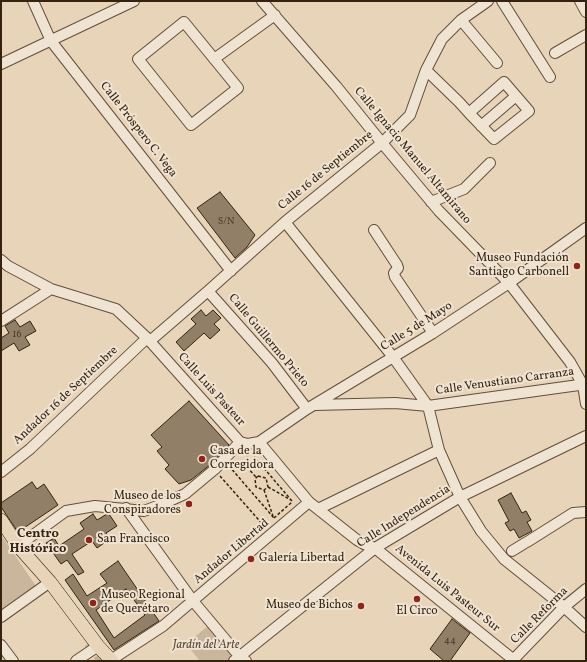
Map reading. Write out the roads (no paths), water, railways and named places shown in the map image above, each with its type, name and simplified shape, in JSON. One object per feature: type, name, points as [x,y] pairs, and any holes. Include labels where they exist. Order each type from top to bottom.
[{"type":"main road","points":[[1,520],[18,546],[66,602],[92,643],[111,660]]},
{"type":"street","name":"Calle Próspero C. Vega","points":[[34,1],[51,41],[231,271]]},
{"type":"street","points":[[1,64],[134,1]]},
{"type":"street","name":"Calle Ignacio Manuel Altamirano","points":[[262,1],[336,86],[431,202],[509,283],[570,362],[585,385]]},
{"type":"street","name":"Calle 16 de Septiembre","points":[[149,340],[208,291],[285,222],[382,143],[410,115],[426,70],[442,39],[461,20],[488,1]]},
{"type":"street","points":[[502,1],[550,77]]},
{"type":"street","points":[[580,1],[586,12]]},
{"type":"street","points":[[214,59],[275,15]]},
{"type":"street","points":[[461,20],[497,63]]},
{"type":"street","points":[[184,22],[214,59],[238,88],[191,125],[138,59],[184,22]]},
{"type":"street","points":[[555,53],[586,35]]},
{"type":"street","points":[[426,70],[494,139],[529,111],[504,82],[469,113]]},
{"type":"street","points":[[481,126],[516,96]]},
{"type":"street","points":[[431,202],[464,189],[490,163]]},
{"type":"street","points":[[285,222],[393,357],[428,406],[439,450],[460,497],[481,530],[504,559],[564,607],[586,627]]},
{"type":"street","name":"Calle 5 de Mayo","points":[[259,442],[310,407],[433,333],[509,283],[586,228]]},
{"type":"street","points":[[374,230],[397,265],[398,268],[394,273],[395,277],[433,333]]},
{"type":"street","name":"Calle Luis Pasteur","points":[[1,260],[8,266],[51,289],[116,309],[149,340],[244,443]]},
{"type":"street","points":[[1,320],[51,289]]},
{"type":"street","name":"Calle Guillermo Prieto","points":[[208,291],[310,407]]},
{"type":"street","name":"Andador 16 de Septiembre","points":[[1,472],[30,449],[149,340]]},
{"type":"street","points":[[585,385],[586,404]]},
{"type":"street","name":"Calle Venustiano Carranza","points":[[310,407],[395,403],[428,406],[585,385]]},
{"type":"street","name":"Calle Independencia","points":[[240,660],[375,548],[460,497],[585,440]]},
{"type":"street","points":[[18,546],[66,511],[95,506],[129,512],[144,511],[165,503],[185,494],[244,443],[259,442]]},
{"type":"street","name":"Avenida Luis Pasteur Sur","points":[[259,442],[309,502],[357,540],[375,548],[514,661]]},
{"type":"street","points":[[318,509],[439,450]]},
{"type":"street","name":"Andador Libertad","points":[[111,660],[163,626],[272,535],[309,502]]},
{"type":"street","points":[[129,512],[193,601],[240,660]]},
{"type":"street","points":[[512,552],[573,513],[585,513]]},
{"type":"street","points":[[1,617],[50,582]]},
{"type":"street","name":"Calle Reforma","points":[[514,661],[564,607],[586,589]]},
{"type":"street","points":[[76,661],[92,643]]},
{"type":"street","points":[[1,645],[13,661]]},
{"type":"tunnel","points":[[89,643],[102,661]]},
{"type":"place","name":"Museo Fundación Santiago Carbonell","points":[[577,266]]},
{"type":"place","name":"Casa de la Corregidora","points":[[202,459]]},
{"type":"place","name":"Museo de los Conspiradores","points":[[189,504]]},
{"type":"place","name":"San Francisco","points":[[89,540]]},
{"type":"place","name":"Galería Libertad","points":[[251,559]]},
{"type":"place","name":"El Circo","points":[[417,599]]},
{"type":"place","name":"Museo Regional de Querétaro","points":[[93,603]]},
{"type":"place","name":"Museo de Bichos","points":[[361,606]]},
{"type":"district","name":"Centro Histórico","points":[[38,542]]},
{"type":"park label","name":"Jardín del Arte","points":[[206,646]]}]
